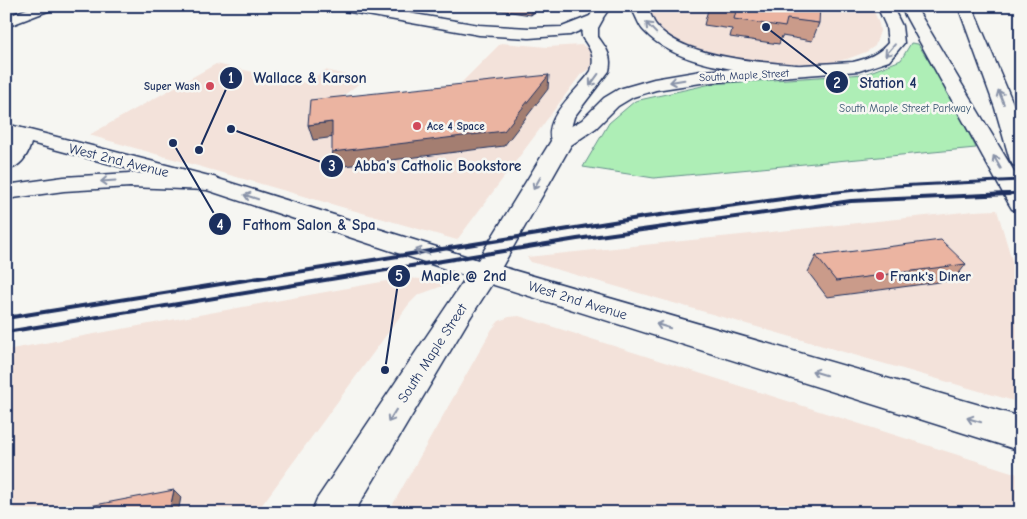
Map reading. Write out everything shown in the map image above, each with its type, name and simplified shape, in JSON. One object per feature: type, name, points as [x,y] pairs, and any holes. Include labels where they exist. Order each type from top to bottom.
[{"type":"main road","points":[[6,22],[48,6]]},
{"type":"main road","points":[[339,6],[479,30],[555,33],[571,30],[605,12]]},
{"type":"main road","points":[[644,6],[641,11],[647,26],[660,37],[706,58],[745,66],[813,71]]},
{"type":"main road","name":"South Maple Street","points":[[330,513],[485,272],[562,141],[590,124],[611,102],[626,93],[654,85],[700,78],[813,71],[866,64],[884,56],[896,43],[894,26],[884,6]]},
{"type":"main road","points":[[907,6],[1021,204]]},
{"type":"main road","points":[[965,6],[1005,108],[1021,160]]},
{"type":"main road","points":[[479,30],[496,37],[543,43],[590,38],[604,27],[605,12]]},
{"type":"main road","points":[[590,38],[590,28],[605,12]]},
{"type":"main road","name":"South Maple Street","points":[[562,141],[560,126],[565,115],[595,79],[601,68],[601,54],[590,38]]},
{"type":"main road","name":"West 2nd Avenue","points":[[6,164],[14,158],[21,145],[13,132]]},
{"type":"main road","name":"West 2nd Avenue","points":[[13,132],[209,183],[485,272],[1021,434]]},
{"type":"main road","points":[[6,192],[64,184],[130,180],[209,183]]},
{"type":"shaded area","points":[[647,6],[872,6],[880,31],[875,46],[866,52],[829,63],[773,64],[723,59],[677,42],[658,30]]},
{"type":"shaded area","points":[[501,43],[547,47],[582,45],[594,52],[596,65],[581,74],[457,240],[89,135],[216,64],[306,83],[325,70],[365,79],[322,112],[444,100]]},
{"type":"shaded area","points":[[997,210],[1021,291],[1021,403],[531,262],[527,257],[974,211]]},
{"type":"shaded area","points":[[445,275],[452,279],[451,283],[418,295],[409,304],[256,513],[6,513],[6,350],[403,278],[423,279]]},
{"type":"shaded area","points":[[519,316],[1021,475],[1021,513],[388,513],[492,329],[499,321]]},
{"type":"green space","name":"South Maple Street Parkway","points":[[911,43],[918,44],[948,91],[976,148],[654,178],[583,167],[609,123],[635,101],[711,84],[865,74],[901,60]]},
{"type":"building","points":[[709,6],[820,6],[819,23],[787,19],[785,27],[734,19],[736,11],[708,8]]},
{"type":"building","name":"Ace 4 Space","points":[[549,75],[504,131],[332,152],[332,122],[308,125],[310,100]]},
{"type":"building","points":[[941,240],[966,264],[836,281],[816,256]]},
{"type":"building","points":[[174,490],[169,513],[53,513]]},
{"type":"railway","points":[[809,195],[895,186],[1021,180]]},
{"type":"railway","points":[[983,195],[1021,193]]},
{"type":"railway","points":[[6,318],[645,217],[820,194]]},
{"type":"railway","points":[[6,332],[577,239],[851,201],[1009,194]]},
{"type":"place","name":"Station 4","points":[[766,27]]},
{"type":"place","name":"Super Wash","points":[[210,86]]},
{"type":"place","name":"Ace 4 Space","points":[[417,126]]},
{"type":"place","name":"Abba's Catholic Bookstore","points":[[231,129]]},
{"type":"place","name":"Fathom Salon & Spa","points":[[173,143]]},
{"type":"place","name":"Wallace & Karson","points":[[199,150]]},
{"type":"place","name":"Frank's Diner","points":[[880,276]]},
{"type":"place","name":"Maple @ 2nd","points":[[385,370]]}]
